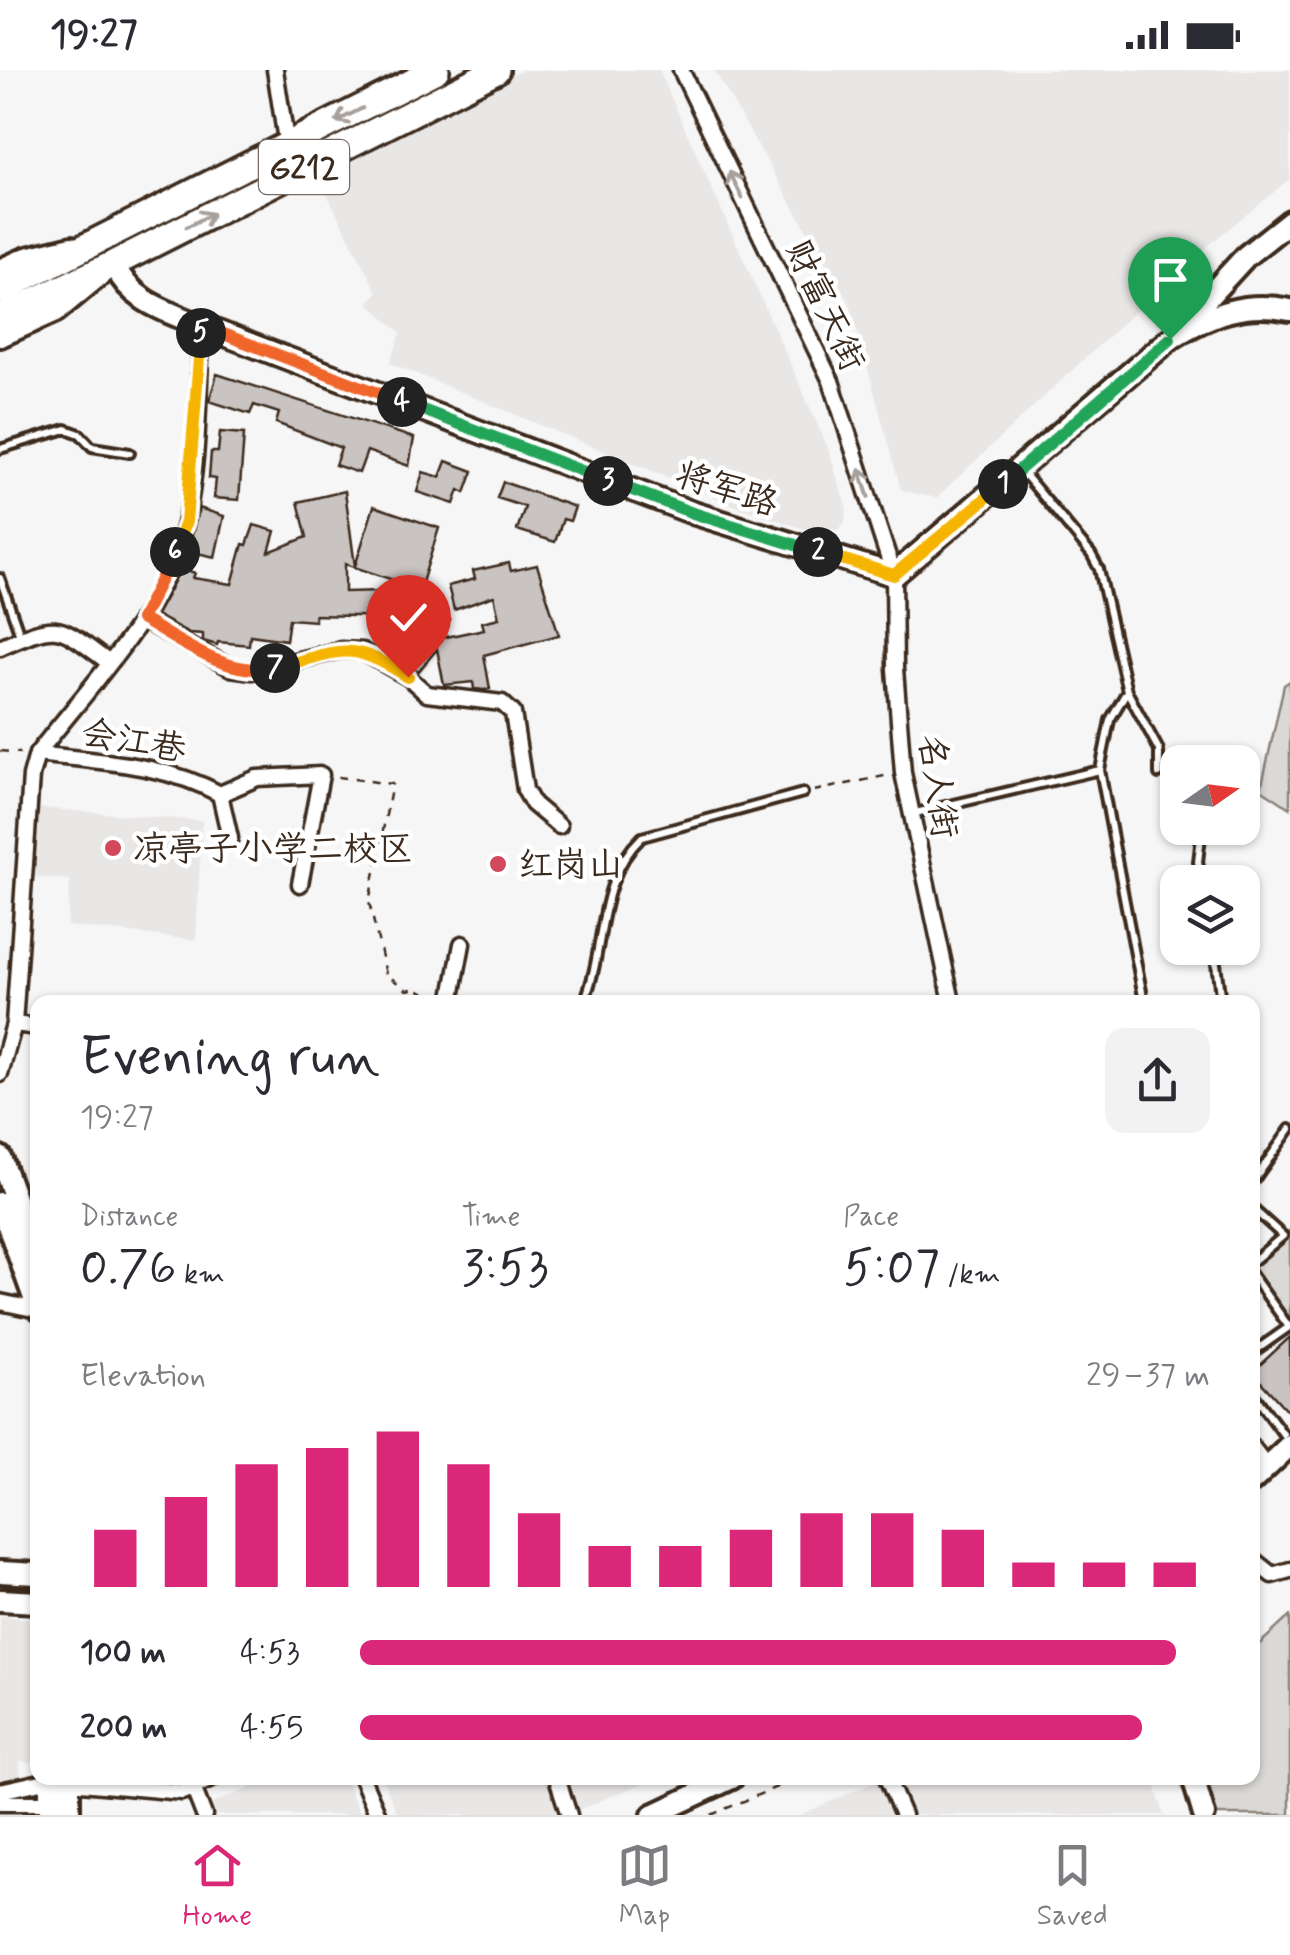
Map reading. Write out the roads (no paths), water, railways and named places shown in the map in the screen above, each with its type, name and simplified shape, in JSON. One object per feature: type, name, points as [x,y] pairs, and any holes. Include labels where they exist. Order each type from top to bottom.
[{"type":"highway","name":"G212","points":[[0,290],[436,70]]},
{"type":"highway","name":"G212","points":[[0,317],[496,70]]},
{"type":"main road","points":[[894,575],[1170,339],[1246,256],[1290,221]]},
{"type":"main road","points":[[0,267],[103,240]]},
{"type":"main road","name":"将军路","points":[[113,264],[125,287],[152,306],[202,326],[693,513],[894,575]]},
{"type":"main road","points":[[0,336],[56,311],[113,264]]},
{"type":"main road","points":[[1170,339],[1208,315],[1255,307],[1290,310]]},
{"type":"main road","points":[[0,1157],[30,1240]]},
{"type":"main road","points":[[0,1203],[30,1287]]},
{"type":"main road","points":[[1260,1474],[1287,1440]]},
{"type":"main road","points":[[0,1572],[30,1574]]},
{"type":"main road","points":[[0,1600],[30,1602]]},
{"type":"main road","points":[[50,1809],[58,1785]]},
{"type":"main road","points":[[62,1785],[69,1815]]},
{"type":"main road","points":[[653,1815],[704,1785]]},
{"type":"main road","points":[[1195,1785],[1204,1815]]},
{"type":"street","points":[[276,70],[287,146]]},
{"type":"street","name":"财富天街","points":[[681,70],[831,381],[894,575]]},
{"type":"street","points":[[0,1074],[14,1024],[31,776],[37,754],[141,619],[178,545],[186,522],[202,326]]},
{"type":"street","name":"名人街","points":[[894,575],[895,669],[903,772],[950,995]]},
{"type":"street","points":[[141,619],[231,668],[252,671],[341,650],[362,651],[408,677],[427,694],[502,703],[513,713],[526,790],[533,804],[560,826]]},
{"type":"street","points":[[0,647],[56,627],[66,630],[108,662]]},
{"type":"street","name":"会江巷","points":[[37,754],[159,768],[188,777],[220,794],[257,778],[321,774],[300,884]]},
{"type":"street","points":[[220,794],[230,838]]},
{"type":"street","points":[[452,995],[462,944]]},
{"type":"street","points":[[14,1024],[30,1025]]},
{"type":"street","points":[[0,1302],[30,1308]]},
{"type":"street","points":[[1260,1565],[1272,1575],[1290,1570]]},
{"type":"street","points":[[0,1791],[30,1785]]},
{"type":"street","points":[[116,1785],[182,1792],[198,1785]]},
{"type":"street","points":[[365,1785],[378,1815]]},
{"type":"street","points":[[559,1785],[569,1815]]},
{"type":"street","points":[[890,1785],[903,1815]]},
{"type":"street","points":[[193,1787],[204,1815]]},
{"type":"street","points":[[0,1803],[50,1809]]},
{"type":"lane","points":[[0,449],[66,428],[80,434],[92,447],[130,453]]},
{"type":"lane","points":[[1020,469],[1091,554],[1099,569],[1127,691],[1158,750],[1159,774]]},
{"type":"lane","points":[[0,578],[21,638]]},
{"type":"lane","points":[[1127,691],[1110,720],[1100,770],[1143,995]]},
{"type":"lane","points":[[910,814],[1100,770]]},
{"type":"lane","points":[[586,995],[598,953],[607,892],[623,855],[642,837],[803,793]]},
{"type":"lane","points":[[1216,965],[1220,995]]},
{"type":"lane","points":[[1260,1171],[1290,1128]]},
{"type":"lane","points":[[1260,1215],[1282,1236],[1260,1255]]},
{"type":"lane","points":[[1260,1285],[1289,1326],[1260,1348]]},
{"type":"lane","points":[[1260,1403],[1287,1440]]},
{"type":"place","name":"凉亭子小学二校区","points":[[113,848]]},
{"type":"place","name":"红岗山","points":[[498,864]]}]
